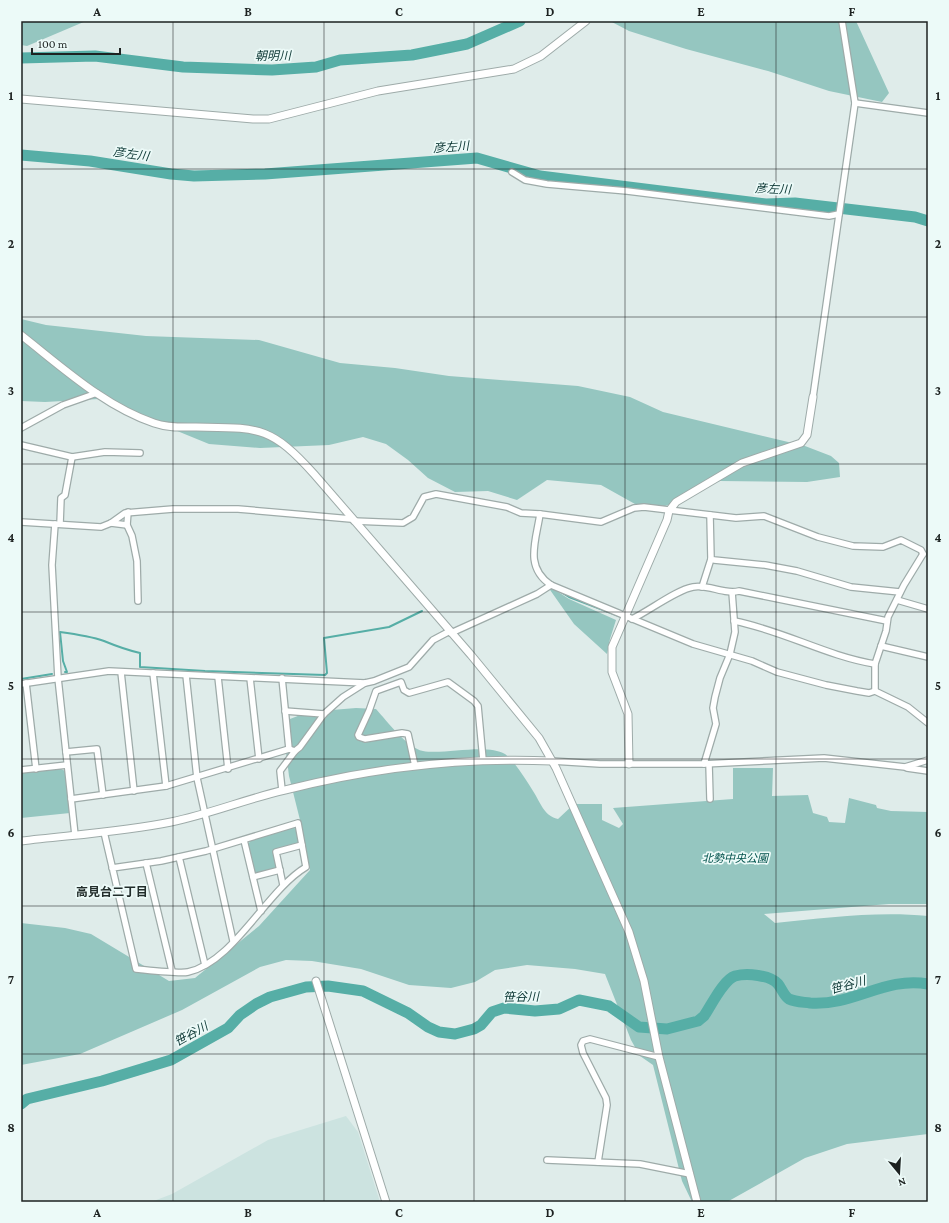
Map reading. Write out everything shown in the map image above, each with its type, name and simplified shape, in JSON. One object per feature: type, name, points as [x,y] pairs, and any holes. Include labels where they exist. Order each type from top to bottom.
[{"type":"street","points":[[21,99],[245,119],[269,119],[361,95],[514,69],[541,56],[586,21]]},
{"type":"street","points":[[629,764],[628,714],[612,672],[612,647],[624,616],[667,520],[669,511],[676,502],[742,463],[801,443],[807,435],[855,103],[842,21]]},
{"type":"street","points":[[855,103],[928,113]]},
{"type":"street","points":[[512,172],[525,180],[547,184],[627,191],[829,216],[839,214]]},
{"type":"street","points":[[21,335],[97,393],[124,409],[156,424],[181,427],[249,428],[279,440],[294,452],[451,632],[539,738],[552,761],[597,857],[629,932],[644,981],[655,1040],[696,1202]]},
{"type":"street","points":[[21,428],[63,405],[97,393]]},
{"type":"street","points":[[21,445],[72,457],[105,452],[140,454]]},
{"type":"street","points":[[72,457],[65,495],[61,498],[52,565],[58,678],[75,835]]},
{"type":"street","points":[[21,522],[101,527],[111,523],[128,512],[173,509],[238,509],[352,520],[403,523],[413,517],[424,497],[436,494],[507,508],[521,513],[601,522],[634,508],[644,507],[736,518],[764,516],[812,535],[853,546],[883,547],[901,540],[926,554],[900,592],[887,620],[886,631],[875,664],[875,691]]},
{"type":"street","points":[[128,512],[127,525],[132,536],[137,561],[138,601]]},
{"type":"street","points":[[540,514],[533,559],[537,571],[543,579],[551,585],[693,644],[752,661],[778,672],[826,685],[869,693],[875,691],[908,706],[928,723]]},
{"type":"street","points":[[702,587],[711,559],[710,515]]},
{"type":"street","points":[[111,523],[127,525]]},
{"type":"street","points":[[711,559],[797,571],[851,587],[900,592]]},
{"type":"street","points":[[282,790],[280,771],[292,750],[324,714],[343,697],[366,683],[409,667],[433,640],[537,594],[551,585]]},
{"type":"street","points":[[632,619],[687,589],[702,587],[732,592],[739,591],[785,601],[800,602],[844,613],[887,620]]},
{"type":"street","points":[[710,799],[706,764],[716,724],[713,708],[714,697],[730,654],[736,632],[732,592]]},
{"type":"street","points":[[897,600],[928,609]]},
{"type":"street","points":[[734,621],[762,627],[862,662],[875,664]]},
{"type":"street","points":[[881,646],[928,658]]},
{"type":"street","points":[[36,769],[23,684],[109,671],[366,683]]},
{"type":"street","points":[[121,672],[134,791]]},
{"type":"street","points":[[154,673],[166,786]]},
{"type":"street","points":[[186,675],[197,778],[233,941]]},
{"type":"street","points":[[218,676],[228,769]]},
{"type":"street","points":[[250,678],[259,759]]},
{"type":"street","points":[[282,678],[285,711],[292,750]]},
{"type":"street","points":[[415,766],[408,734],[402,733],[365,739],[359,738],[358,735],[376,691],[401,682],[404,690],[409,693],[448,682],[474,701],[478,706],[483,760]]},
{"type":"street","points":[[285,711],[324,714]]},
{"type":"street","points":[[66,752],[97,749],[103,795]]},
{"type":"street","points":[[71,799],[166,786],[292,750]]},
{"type":"street","points":[[21,841],[138,828],[204,814],[282,790],[335,779],[415,766],[483,760],[629,764],[706,764],[824,758],[928,771]]},
{"type":"street","points":[[905,767],[928,760]]},
{"type":"street","points":[[21,770],[67,765]]},
{"type":"street","points":[[104,832],[112,868],[136,969],[188,972],[211,962],[233,941],[295,873],[306,867],[298,823],[244,840],[179,857],[112,868]]},
{"type":"street","points":[[244,840],[261,911]]},
{"type":"street","points":[[284,885],[276,852],[302,845]]},
{"type":"street","points":[[179,857],[204,965]]},
{"type":"street","points":[[146,863],[172,971]]},
{"type":"street","points":[[253,877],[280,870]]},
{"type":"street","points":[[316,981],[386,1202]]},
{"type":"street","points":[[598,1162],[607,1105],[606,1098],[583,1052],[581,1045],[583,1041],[590,1040],[659,1057]]},
{"type":"street","points":[[547,1160],[640,1164],[690,1174]]},
{"type":"shaded area","points":[[346,1116],[358,1132],[380,1202],[151,1202],[172,1194],[268,1140]]},
{"type":"green space","points":[[21,21],[86,21],[27,46],[21,45]]},
{"type":"green space","points":[[610,21],[856,21],[889,93],[882,102],[829,91],[768,71],[686,49],[629,31]]},
{"type":"green space","points":[[21,319],[46,325],[146,336],[259,340],[340,363],[395,368],[449,376],[578,386],[630,397],[663,412],[805,446],[831,456],[839,463],[840,477],[807,482],[720,481],[707,486],[690,498],[665,506],[635,504],[601,485],[547,480],[517,500],[488,491],[455,492],[428,478],[408,460],[386,444],[363,437],[329,445],[260,448],[209,444],[99,399],[45,402],[21,401]]},
{"type":"green space","points":[[549,586],[569,599],[616,620],[607,654],[574,624],[548,587]]},
{"type":"green space","name":"北勢中央公園","points":[[356,708],[376,709],[404,740],[410,745],[423,751],[442,752],[487,749],[505,754],[522,773],[546,812],[558,819],[574,804],[602,804],[602,820],[619,828],[623,824],[613,808],[733,799],[733,768],[773,768],[772,796],[808,795],[813,813],[827,817],[829,822],[845,823],[849,798],[876,805],[877,808],[891,811],[928,812],[928,904],[889,904],[764,914],[775,923],[832,917],[890,914],[928,916],[928,1134],[847,1144],[805,1158],[727,1202],[692,1202],[682,1181],[653,1065],[640,1056],[631,1040],[605,974],[575,969],[527,965],[495,970],[475,982],[451,988],[409,985],[361,969],[312,961],[286,960],[260,967],[182,1010],[80,1054],[21,1065],[21,923],[65,928],[91,934],[169,981],[195,978],[259,926],[310,870],[302,828],[289,776],[284,736],[290,719],[308,712]]},
{"type":"green space","points":[[61,769],[65,771],[70,813],[21,818],[21,773]]},
{"type":"green space","points":[[293,827],[297,830],[299,844],[274,850],[278,868],[255,875],[248,845],[250,841]]},
{"type":"waterway","name":"朝明川","points":[[21,58],[95,56],[183,67],[272,70],[316,67],[340,60],[412,55],[467,44],[520,21]]},
{"type":"waterway","name":"彦左川","points":[[21,155],[90,161],[171,174],[194,176],[265,174],[477,158],[540,176],[766,204],[795,203],[915,217],[928,221]]},
{"type":"waterway","points":[[561,592],[569,597],[619,616]]},
{"type":"waterway","points":[[65,672],[67,672],[63,661],[60,632],[93,638],[140,653],[140,667],[325,675],[327,673],[324,638],[389,627],[422,611]]},
{"type":"waterway","points":[[21,679],[52,674]]},
{"type":"waterway","name":"笹谷川","points":[[21,1104],[27,1099],[102,1081],[171,1060],[228,1028],[240,1015],[256,1004],[270,997],[306,987],[328,986],[363,991],[408,1013],[428,1027],[439,1032],[455,1034],[474,1029],[481,1025],[492,1012],[504,1008],[535,1011],[559,1009],[579,1000],[609,1006],[639,1027],[667,1029],[698,1021],[704,1016],[726,983],[731,978],[740,975],[752,975],[770,979],[778,984],[787,998],[810,1003],[826,1003],[841,1000],[898,984],[928,984]]},
{"type":"district","name":"高見台二丁目","points":[[112,892]]}]
